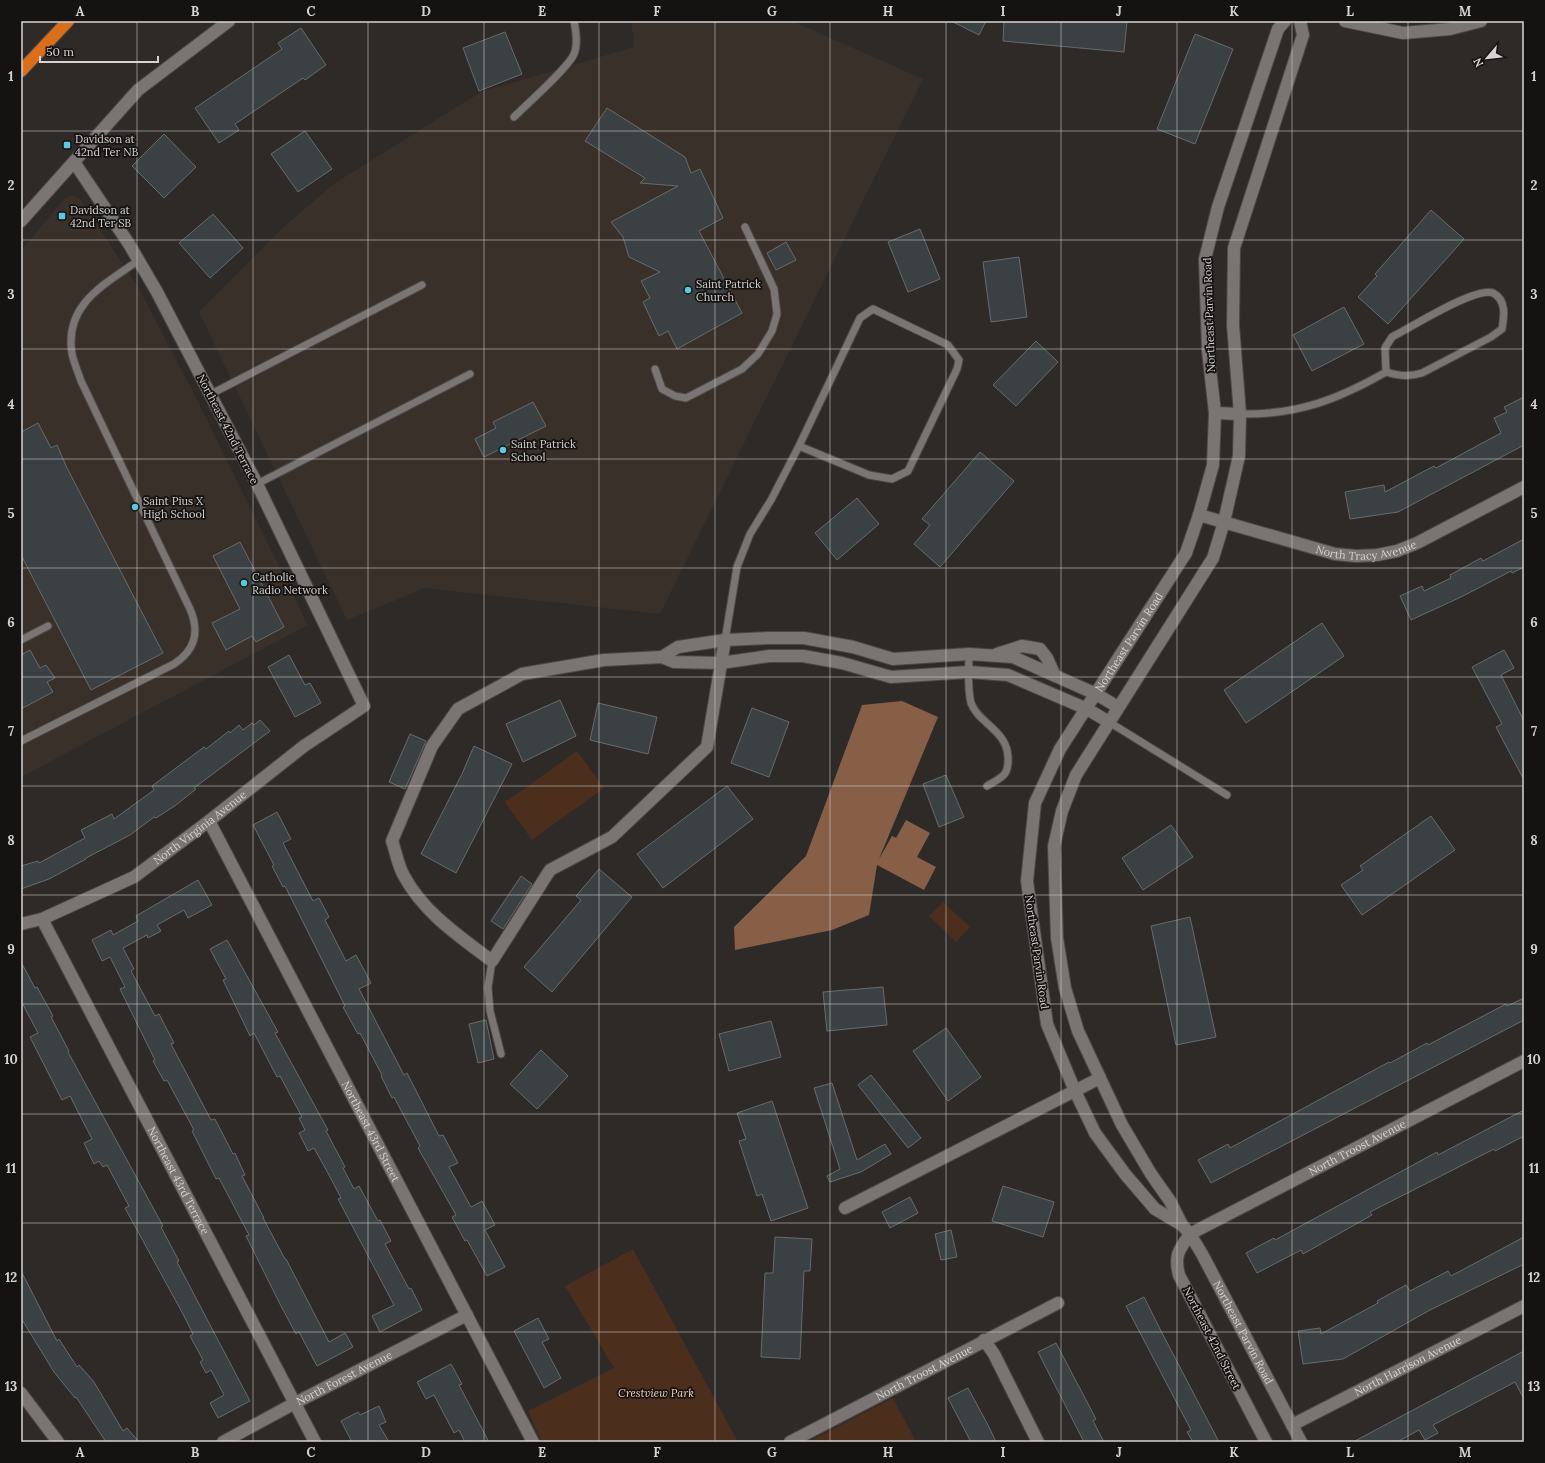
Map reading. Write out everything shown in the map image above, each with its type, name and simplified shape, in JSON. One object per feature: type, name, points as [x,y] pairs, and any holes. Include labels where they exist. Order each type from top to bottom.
[{"type":"highway","points":[[21,70],[68,21]]},
{"type":"street","points":[[21,221],[138,90],[229,21]]},
{"type":"street","name":"Northeast Parvin Road","points":[[1182,1225],[1155,1209],[1125,1174],[1095,1133],[1075,1091],[1047,1024],[1027,881],[1035,803],[1060,750],[1186,553],[1199,515],[1213,465],[1215,413],[1208,351],[1205,259],[1221,200],[1278,29],[1285,21]]},
{"type":"street","name":"Northeast Parvin Road","points":[[1300,21],[1303,35],[1234,248],[1233,325],[1240,414],[1238,456],[1224,522],[1213,558],[1076,775],[1062,811],[1054,846],[1057,938],[1065,988],[1078,1031],[1122,1125],[1151,1174],[1170,1201],[1182,1225],[1190,1234],[1301,1442]]},
{"type":"street","points":[[1345,21],[1403,33],[1450,29],[1481,21]]},
{"type":"street","name":"Northeast 42nd Terrace","points":[[74,162],[138,260],[211,394],[257,484],[364,706]]},
{"type":"street","points":[[1215,413],[1240,414]]},
{"type":"street","name":"North Tracy Avenue","points":[[1199,515],[1335,554],[1356,556],[1377,555],[1397,551],[1417,543],[1524,487]]},
{"type":"street","points":[[662,657],[678,647],[725,640],[804,638],[854,647],[893,659],[969,654],[1013,657],[1096,694],[1118,707]]},
{"type":"street","points":[[725,640],[721,663],[707,747],[612,838],[550,870],[492,961],[456,934],[421,903],[403,875],[392,841],[432,746],[458,709],[522,674],[604,660],[662,657],[674,662],[721,663],[769,656],[803,656],[842,663],[891,677],[969,672],[1008,675],[1087,709],[1109,722]]},
{"type":"street","points":[[994,656],[1022,646],[1040,650],[1047,658],[1050,674],[1039,688]]},
{"type":"street","name":"North Virginia Avenue","points":[[21,924],[42,919],[134,877],[209,821],[304,746],[364,706]]},
{"type":"street","name":"Northeast 43rd Street","points":[[209,821],[533,1442]]},
{"type":"street","name":"Northeast 43rd Terrace","points":[[42,919],[315,1442]]},
{"type":"street","name":"North Troost Avenue","points":[[1190,1234],[1524,1061]]},
{"type":"street","points":[[845,1208],[1100,1078]]},
{"type":"street","name":"Northeast 42nd Street","points":[[1190,1234],[1178,1252],[1176,1262],[1179,1275],[1266,1442]]},
{"type":"street","name":"North Troost Avenue","points":[[790,1442],[984,1340],[1058,1303]]},
{"type":"street","name":"North Harrison Avenue","points":[[1292,1424],[1524,1306]]},
{"type":"street","name":"North Forest Avenue","points":[[222,1442],[467,1315]]},
{"type":"street","points":[[984,1340],[994,1354],[1038,1442]]},
{"type":"street","points":[[21,1393],[58,1442]]},
{"type":"lane","points":[[514,117],[566,66],[574,55],[576,31],[574,21]]},
{"type":"lane","points":[[655,369],[662,389],[675,396],[686,398],[742,369],[758,354],[772,331],[777,314],[774,289],[745,227]]},
{"type":"lane","points":[[21,741],[174,664],[183,657],[194,640],[195,620],[81,381],[72,355],[71,339],[73,321],[82,306],[91,294],[138,260]]},
{"type":"lane","points":[[211,394],[422,285]]},
{"type":"lane","points":[[1240,414],[1283,412],[1311,406],[1352,390],[1386,372],[1399,376],[1412,376],[1422,372],[1491,337],[1502,329],[1504,308],[1499,297],[1492,293],[1483,293],[1468,297],[1392,337],[1385,348],[1386,372]]},
{"type":"lane","points":[[725,640],[738,567],[747,541],[799,446],[860,318],[873,309],[948,345],[958,360],[957,369],[908,471],[892,479],[869,475],[799,446]]},
{"type":"lane","points":[[257,484],[470,374]]},
{"type":"lane","points":[[21,640],[48,626]]},
{"type":"lane","points":[[969,654],[971,704],[1000,735],[1008,750],[1009,767],[1005,775],[987,786]]},
{"type":"lane","points":[[1109,722],[1226,795]]},
{"type":"lane","points":[[492,961],[488,987],[490,1011],[501,1054]]},
{"type":"shaded area","name":"Saint Patrick School","points":[[631,21],[792,21],[923,79],[660,614],[425,588],[347,620],[199,312],[287,224],[335,183],[481,92],[634,47]]},
{"type":"shaded area","name":"Saint Pius X High School","points":[[73,195],[80,199],[138,287],[191,388],[308,625],[21,777],[21,251],[65,198]]},
{"type":"shaded area","points":[[902,701],[938,717],[879,859],[892,836],[896,838],[906,820],[930,833],[917,857],[936,867],[924,890],[877,865],[869,915],[832,930],[735,950],[734,927],[806,856],[862,705]]},
{"type":"green space","points":[[577,751],[604,788],[532,840],[505,802]]},
{"type":"green space","points":[[943,902],[970,927],[956,942],[929,916]]},
{"type":"green space","name":"Crestview Park","points":[[633,1249],[738,1442],[542,1442],[528,1411],[614,1368],[565,1286]]},
{"type":"green space","points":[[893,1398],[916,1442],[808,1442]]},
{"type":"building","points":[[951,21],[986,21],[979,35]]},
{"type":"building","points":[[1004,21],[1127,21],[1124,52],[1003,41]]},
{"type":"building","points":[[301,28],[326,65],[305,80],[303,78],[235,124],[239,130],[219,143],[195,108],[282,49],[278,43]]},
{"type":"building","points":[[505,32],[522,74],[479,91],[463,48]]},
{"type":"building","points":[[1195,34],[1233,49],[1195,144],[1157,129]]},
{"type":"building","points":[[607,108],[685,157],[691,173],[700,169],[723,218],[699,231],[742,313],[677,349],[668,331],[659,336],[643,302],[650,298],[641,281],[660,272],[629,257],[623,237],[611,222],[678,186],[640,183],[645,178],[585,141]]},
{"type":"building","points":[[305,131],[332,169],[298,192],[271,154]]},
{"type":"building","points":[[164,134],[196,167],[164,198],[132,166]]},
{"type":"building","points":[[1431,210],[1464,239],[1388,324],[1358,297],[1377,276],[1375,274]]},
{"type":"building","points":[[213,214],[243,248],[210,278],[179,243]]},
{"type":"building","points":[[920,229],[940,279],[908,292],[888,242]]},
{"type":"building","points":[[786,242],[796,260],[776,270],[767,253]]},
{"type":"building","points":[[1019,257],[1027,317],[991,322],[983,262]]},
{"type":"building","points":[[1344,307],[1364,344],[1312,371],[1293,335]]},
{"type":"building","points":[[1036,341],[1058,362],[1016,406],[993,385]]},
{"type":"building","points":[[1524,397],[1524,445],[1398,512],[1350,519],[1345,492],[1384,485],[1385,492],[1434,466],[1436,468],[1501,433],[1494,418],[1507,412],[1504,407]]},
{"type":"building","points":[[533,402],[546,426],[484,457],[475,439],[496,428],[493,422]]},
{"type":"building","points":[[38,423],[51,448],[57,445],[67,468],[163,653],[91,690],[21,555],[21,432]]},
{"type":"building","points":[[980,452],[1014,481],[940,567],[914,544],[930,525],[922,519]]},
{"type":"building","points":[[857,498],[879,524],[837,560],[815,533]]},
{"type":"building","points":[[1524,539],[1524,567],[1512,573],[1511,571],[1461,597],[1411,620],[1400,596],[1422,586],[1424,591],[1451,578],[1450,575],[1481,558],[1483,561]]},
{"type":"building","name":"Catholic Radio Network","points":[[240,542],[284,627],[256,642],[252,636],[226,650],[212,623],[240,609],[213,556]]},
{"type":"building","points":[[1322,623],[1344,656],[1246,723],[1224,690]]},
{"type":"building","points":[[30,650],[40,668],[46,665],[55,678],[47,682],[53,692],[21,709],[21,655]]},
{"type":"building","points":[[1504,650],[1514,668],[1501,675],[1524,721],[1524,780],[1496,727],[1502,724],[1472,667]]},
{"type":"building","points":[[289,655],[305,685],[310,683],[321,703],[295,717],[268,667]]},
{"type":"building","points":[[560,700],[576,736],[523,762],[506,724]]},
{"type":"building","points":[[598,703],[657,717],[648,754],[590,740]]},
{"type":"building","points":[[752,708],[789,722],[769,777],[731,763]]},
{"type":"building","points":[[260,720],[270,731],[194,788],[196,789],[176,805],[156,818],[154,817],[130,835],[86,859],[49,879],[21,889],[21,866],[38,861],[39,863],[85,838],[81,830],[112,814],[114,819],[154,790],[152,786],[204,747],[206,749],[239,725],[243,730],[252,723],[254,725]]},
{"type":"building","points":[[410,734],[426,741],[405,789],[389,782]]},
{"type":"building","points":[[474,746],[512,764],[456,873],[421,854],[462,774]]},
{"type":"building","points":[[946,775],[964,817],[939,827],[923,784]]},
{"type":"building","points":[[727,786],[753,819],[663,888],[637,854]]},
{"type":"building","points":[[277,812],[291,839],[283,843],[313,901],[319,898],[329,917],[325,920],[346,961],[356,955],[371,983],[359,989],[404,1075],[407,1073],[439,1136],[443,1135],[458,1163],[449,1167],[471,1207],[482,1201],[495,1225],[485,1230],[505,1267],[487,1276],[452,1217],[456,1215],[418,1148],[420,1146],[394,1097],[392,1098],[360,1033],[358,1034],[343,1007],[345,1006],[285,886],[283,887],[272,866],[274,865],[253,825]]},
{"type":"building","points":[[1431,816],[1455,850],[1362,915],[1341,885],[1363,870],[1360,866]]},
{"type":"building","points":[[1171,825],[1193,857],[1143,890],[1122,858]]},
{"type":"building","points":[[599,869],[632,897],[552,992],[524,967],[581,900],[576,896]]},
{"type":"building","points":[[521,876],[532,884],[503,929],[491,921]]},
{"type":"building","points":[[198,880],[212,905],[188,918],[184,910],[157,925],[161,931],[148,938],[147,935],[123,948],[134,969],[131,971],[155,1016],[159,1014],[174,1043],[171,1044],[211,1120],[215,1119],[233,1154],[235,1153],[245,1175],[242,1176],[329,1342],[345,1333],[353,1347],[317,1366],[299,1332],[296,1334],[281,1306],[246,1236],[249,1235],[219,1178],[216,1179],[192,1131],[194,1130],[167,1080],[164,1081],[153,1061],[155,1060],[120,989],[125,987],[110,957],[102,961],[92,940],[111,930],[113,935],[138,921],[136,916]]},
{"type":"building","points":[[1190,917],[1216,1037],[1176,1045],[1151,926]]},
{"type":"building","points":[[227,940],[278,1032],[275,1033],[328,1130],[326,1131],[345,1167],[343,1168],[354,1189],[359,1186],[378,1221],[380,1220],[391,1241],[385,1244],[422,1310],[380,1332],[372,1316],[394,1305],[338,1199],[341,1198],[329,1175],[314,1148],[308,1151],[299,1133],[305,1130],[299,1118],[302,1117],[280,1076],[277,1077],[254,1033],[250,1036],[223,980],[226,979],[210,949]]},
{"type":"building","points":[[21,962],[35,988],[37,987],[53,1016],[51,1017],[69,1051],[68,1052],[163,1226],[161,1227],[179,1261],[177,1262],[250,1401],[218,1418],[210,1403],[224,1395],[211,1370],[206,1373],[200,1362],[203,1360],[190,1336],[193,1334],[125,1208],[129,1206],[107,1165],[103,1167],[99,1161],[94,1164],[84,1143],[92,1139],[70,1096],[62,1100],[30,1037],[38,1033],[21,1001]]},
{"type":"building","points":[[883,987],[887,1025],[827,1031],[823,992]]},
{"type":"building","points":[[1524,998],[1524,1020],[1211,1183],[1198,1160],[1228,1144],[1230,1148],[1389,1062],[1390,1063],[1427,1043],[1428,1045],[1506,1004],[1507,1006]]},
{"type":"building","points":[[486,1020],[494,1059],[478,1063],[469,1024]]},
{"type":"building","points":[[771,1021],[781,1057],[729,1071],[719,1034]]},
{"type":"building","points":[[946,1028],[981,1077],[948,1101],[913,1051]]},
{"type":"building","points":[[541,1050],[568,1076],[537,1109],[510,1084]]},
{"type":"building","points":[[871,1075],[921,1138],[908,1148],[858,1085]]},
{"type":"building","points":[[832,1083],[857,1160],[885,1144],[891,1154],[861,1172],[830,1182],[827,1176],[840,1169],[814,1088]]},
{"type":"building","points":[[772,1101],[808,1208],[771,1221],[762,1194],[757,1196],[739,1141],[746,1139],[737,1113]]},
{"type":"building","points":[[1524,1110],[1524,1136],[1495,1151],[1494,1149],[1370,1212],[1372,1215],[1303,1254],[1301,1250],[1257,1273],[1246,1253],[1274,1238],[1275,1240],[1437,1152],[1438,1155]]},
{"type":"building","points":[[1003,1186],[1054,1202],[1043,1237],[992,1221]]},
{"type":"building","points":[[910,1197],[918,1213],[890,1228],[882,1212]]},
{"type":"building","points":[[951,1230],[957,1257],[941,1260],[935,1234]]},
{"type":"building","points":[[775,1237],[812,1239],[810,1271],[804,1271],[800,1359],[761,1357],[765,1273],[773,1273]]},
{"type":"building","points":[[1524,1237],[1524,1264],[1430,1310],[1343,1359],[1303,1364],[1298,1331],[1320,1328],[1321,1334],[1378,1303],[1377,1301],[1406,1285],[1410,1291],[1448,1271],[1451,1276]]},
{"type":"building","points":[[21,1271],[57,1341],[59,1339],[77,1367],[79,1365],[94,1382],[123,1431],[127,1428],[139,1442],[106,1442],[76,1397],[75,1398],[54,1372],[21,1318]]},
{"type":"building","points":[[1144,1297],[1219,1442],[1193,1442],[1187,1432],[1191,1430],[1126,1306]]},
{"type":"building","points":[[538,1318],[549,1339],[542,1342],[561,1378],[544,1388],[514,1331]]},
{"type":"building","points":[[1056,1343],[1096,1419],[1093,1421],[1104,1442],[1084,1442],[1038,1352]]},
{"type":"building","points":[[1524,1351],[1524,1399],[1515,1382],[1433,1425],[1438,1433],[1425,1440],[1419,1430],[1397,1442],[1353,1442]]},
{"type":"building","points":[[451,1364],[462,1384],[459,1385],[489,1442],[465,1442],[459,1430],[454,1433],[434,1395],[426,1399],[417,1382]]},
{"type":"building","points":[[968,1388],[996,1442],[971,1442],[948,1398]]},
{"type":"building","points":[[379,1406],[386,1422],[379,1425],[389,1442],[352,1442],[341,1421],[358,1412],[360,1415]]},
{"type":"place","name":"Davidson at 42nd Ter NB","points":[[67,145]]},
{"type":"place","name":"Davidson at 42nd Ter SB","points":[[62,216]]},
{"type":"place","name":"Saint Patrick Church","points":[[688,290]]},
{"type":"place","name":"Saint Patrick School","points":[[503,450]]},
{"type":"place","name":"Saint Pius X High School","points":[[135,507]]},
{"type":"place","name":"Catholic Radio Network","points":[[244,583]]}]
